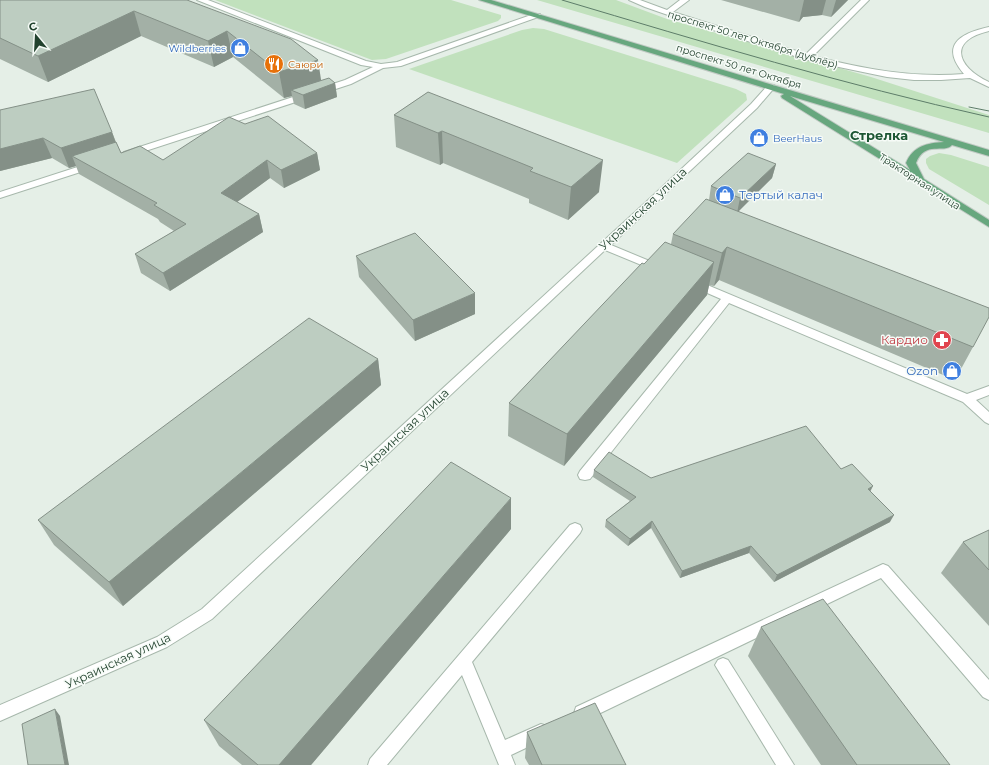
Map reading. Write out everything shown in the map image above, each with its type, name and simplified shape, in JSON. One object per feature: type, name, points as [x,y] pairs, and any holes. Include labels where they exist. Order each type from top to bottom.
[{"type":"main road","name":"проспект 50 лет Октября","points":[[483,0],[989,154]]},
{"type":"main road","name":"Тракторная улица","points":[[771,87],[920,180],[945,198],[989,224]]},
{"type":"main road","points":[[920,180],[911,164],[914,155],[921,149],[936,145],[964,146]]},
{"type":"street","points":[[201,0],[364,63],[381,66],[398,64],[536,16]]},
{"type":"street","name":"проспект 50 лет Октября (дублёр)","points":[[633,0],[668,13],[807,57],[872,72],[903,78],[938,79],[970,76]]},
{"type":"street","points":[[668,13],[685,0]]},
{"type":"street","points":[[807,57],[865,0]]},
{"type":"street","points":[[989,29],[980,30],[966,35],[960,41],[956,50],[959,62],[970,76],[989,85]]},
{"type":"street","points":[[121,156],[348,82],[381,66]]},
{"type":"street","name":"Украинская улица","points":[[0,713],[162,642],[207,614],[754,106],[771,87]]},
{"type":"street","points":[[0,195],[98,163]]},
{"type":"street","points":[[604,246],[672,274]]},
{"type":"street","points":[[686,280],[967,398],[989,418]]},
{"type":"street","points":[[584,475],[728,297]]},
{"type":"street","points":[[967,398],[989,390]]},
{"type":"street","points":[[376,765],[575,529]]},
{"type":"street","points":[[572,717],[883,570],[989,692]]},
{"type":"street","points":[[464,662],[504,758],[551,727]]},
{"type":"street","points":[[723,666],[786,765]]},
{"type":"green space","points":[[215,0],[451,0],[501,15],[501,18],[498,21],[386,59],[372,60]]},
{"type":"green space","points":[[537,0],[616,0],[667,19],[871,77],[989,115],[989,133]]},
{"type":"green space","points":[[533,28],[544,29],[736,89],[746,94],[747,100],[677,163],[409,69],[522,30]]},
{"type":"green space","points":[[939,153],[951,155],[989,167],[989,205],[929,169],[926,159]]},
{"type":"building","points":[[0,0],[187,0],[291,39],[318,60],[279,72],[227,31],[208,41],[134,11],[38,56],[0,38]]},
{"type":"building","points":[[329,78],[335,83],[303,95],[291,90]]},
{"type":"building","points":[[94,89],[112,132],[61,148],[43,138],[0,149],[0,110]]},
{"type":"building","points":[[428,92],[603,160],[571,187],[530,171],[533,168],[442,131],[438,133],[394,115]]},
{"type":"building","points":[[268,116],[317,153],[281,170],[267,160],[221,193],[259,214],[163,273],[135,254],[186,224],[154,205],[157,203],[72,156],[116,142],[121,153],[140,146],[163,160],[229,117],[245,124]]},
{"type":"building","points":[[748,153],[776,164],[740,198],[711,186]]},
{"type":"building","points":[[706,199],[989,308],[989,317],[973,347],[727,247],[722,253],[673,234]]},
{"type":"building","points":[[415,233],[475,293],[413,320],[356,256]]},
{"type":"building","points":[[665,242],[714,262],[567,434],[509,403],[642,263],[644,264]]},
{"type":"building","points":[[309,318],[378,359],[109,582],[38,520]]},
{"type":"building","points":[[806,426],[841,469],[852,464],[873,486],[868,489],[894,515],[777,575],[751,546],[682,571],[652,521],[630,539],[606,520],[636,497],[594,470],[609,452],[651,478]]},
{"type":"building","points":[[451,462],[511,498],[279,765],[258,765],[204,720]]},
{"type":"building","points":[[989,530],[989,570],[963,542]]},
{"type":"building","points":[[823,599],[950,765],[857,765],[761,627]]},
{"type":"building","points":[[595,703],[626,765],[542,765],[527,732]]},
{"type":"building","points":[[55,709],[65,765],[28,765],[22,724]]},
{"type":"tram line","points":[[562,0],[828,77],[935,105],[989,117]]},
{"type":"tram line","points":[[969,107],[989,111]]},
{"type":"place","name":"Wildberries","points":[[240,48]]},
{"type":"place","name":"Саюри","points":[[274,64]]},
{"type":"place","name":"BeerHaus","points":[[759,138]]},
{"type":"place","name":"Тертый калач","points":[[725,195]]},
{"type":"place","name":"Кардио","points":[[942,340]]},
{"type":"place","name":"Ozon","points":[[952,371]]},
{"type":"district","name":"Стрелка","points":[[879,135]]}]
